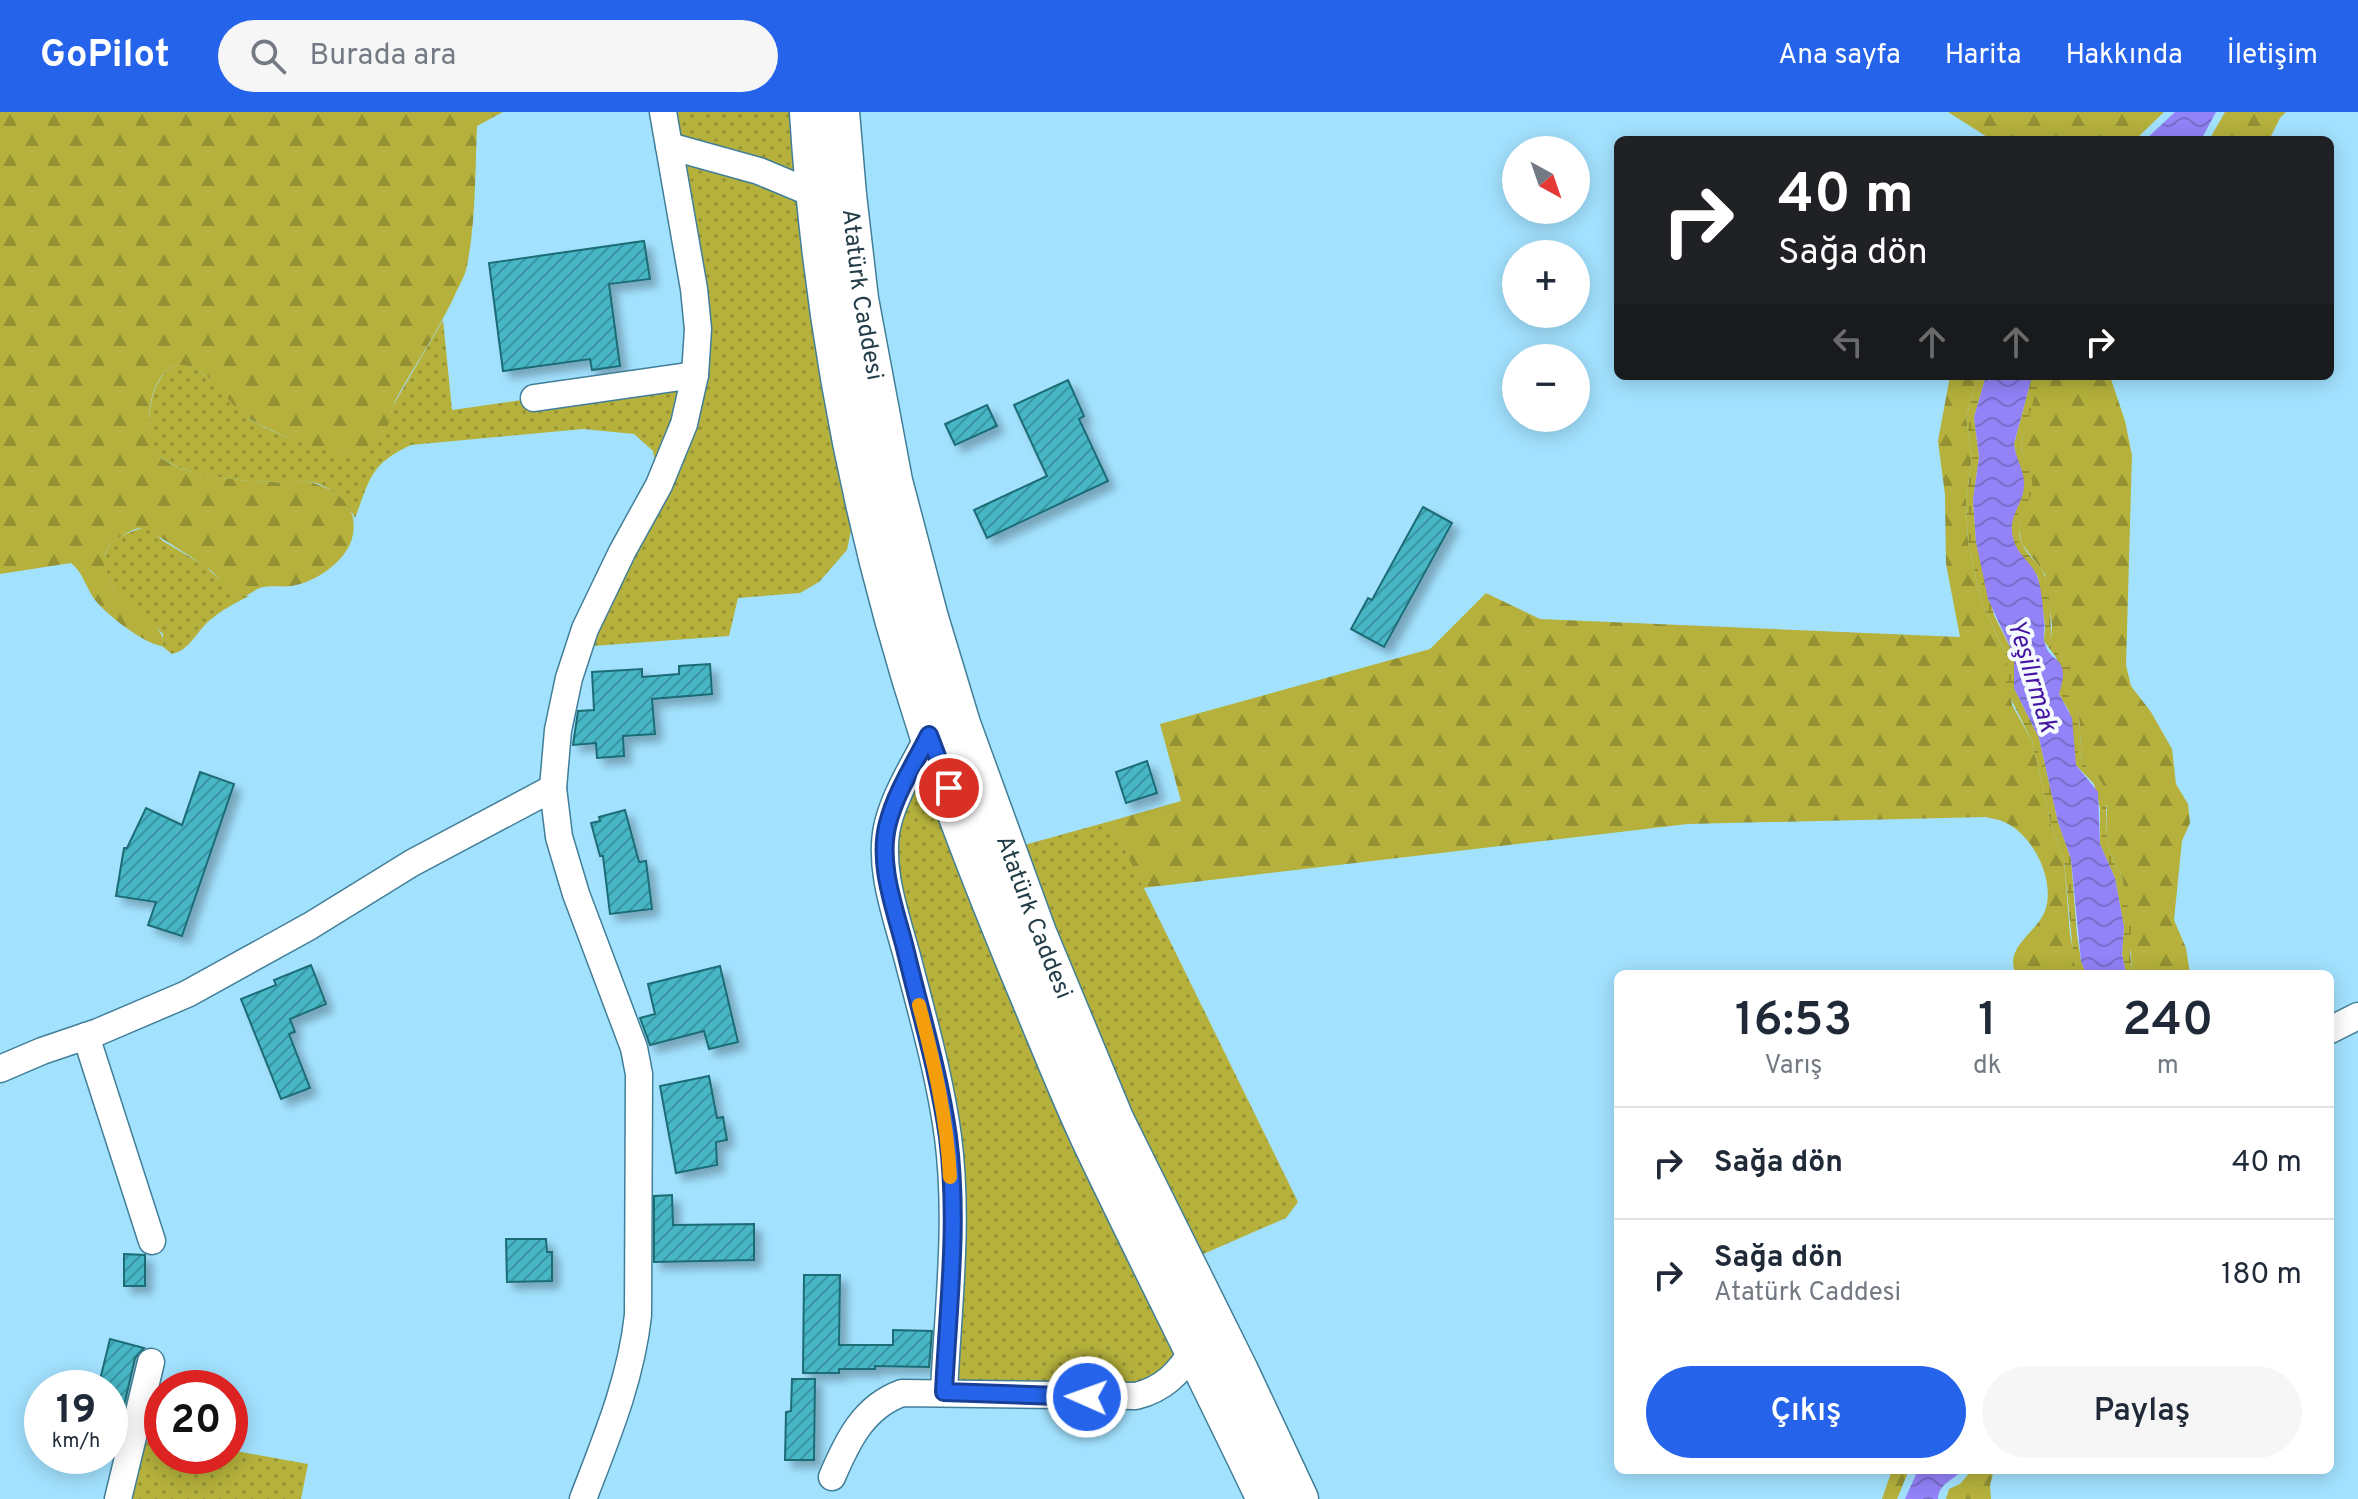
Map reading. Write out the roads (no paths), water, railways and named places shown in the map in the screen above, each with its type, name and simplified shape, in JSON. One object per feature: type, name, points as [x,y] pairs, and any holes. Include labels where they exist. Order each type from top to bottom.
[{"type":"highway","name":"Atatürk Caddesi","points":[[809,112],[814,194],[841,389],[860,487],[929,735],[1009,947],[1090,1137],[1266,1499]]},
{"type":"highway","name":"Atatürk Caddesi","points":[[840,112],[859,299],[884,439],[929,618],[961,724],[1032,919],[1115,1121],[1299,1499]]},
{"type":"street","points":[[583,1499],[625,1385],[635,1347],[640,1098],[634,1048],[576,894],[559,837],[553,788],[558,730],[569,678],[585,629],[659,485],[684,424],[695,375],[698,329],[694,289],[663,112]]},
{"type":"street","points":[[669,146],[759,171],[814,194]]},
{"type":"street","points":[[534,398],[695,375]]},
{"type":"street","points":[[929,735],[900,790],[887,824],[885,857],[892,899],[937,1075],[948,1139],[953,1217],[944,1392]]},
{"type":"street","points":[[0,1069],[187,994],[310,926],[412,863],[553,788]]},
{"type":"street","points":[[2334,1028],[2358,1016]]},
{"type":"street","points":[[86,1036],[152,1241]]},
{"type":"street","points":[[832,1477],[848,1439],[860,1423],[882,1403],[902,1393],[1136,1396],[1154,1392],[1167,1383],[1182,1369],[1194,1349]]},
{"type":"street","points":[[118,1499],[151,1362]]},
{"type":"street","points":[[1245,1499],[1248,1462]]},
{"type":"water","points":[[2175,112],[2216,112],[2203,136],[2149,136]]},
{"type":"water","name":"Yeşilırmak","points":[[1985,380],[2031,380],[2014,444],[2024,485],[2013,519],[2013,540],[2036,573],[2042,600],[2044,640],[2063,672],[2059,694],[2072,718],[2076,765],[2098,792],[2100,844],[2115,878],[2124,927],[2122,954],[2125,970],[2084,970],[2081,961],[2071,859],[2058,822],[2039,738],[2014,688],[2014,655],[1988,599],[1976,542],[1973,500],[1979,457],[1974,417]]},
{"type":"water","points":[[1916,1474],[1958,1474],[1944,1486],[1938,1499],[1905,1499]]}]
